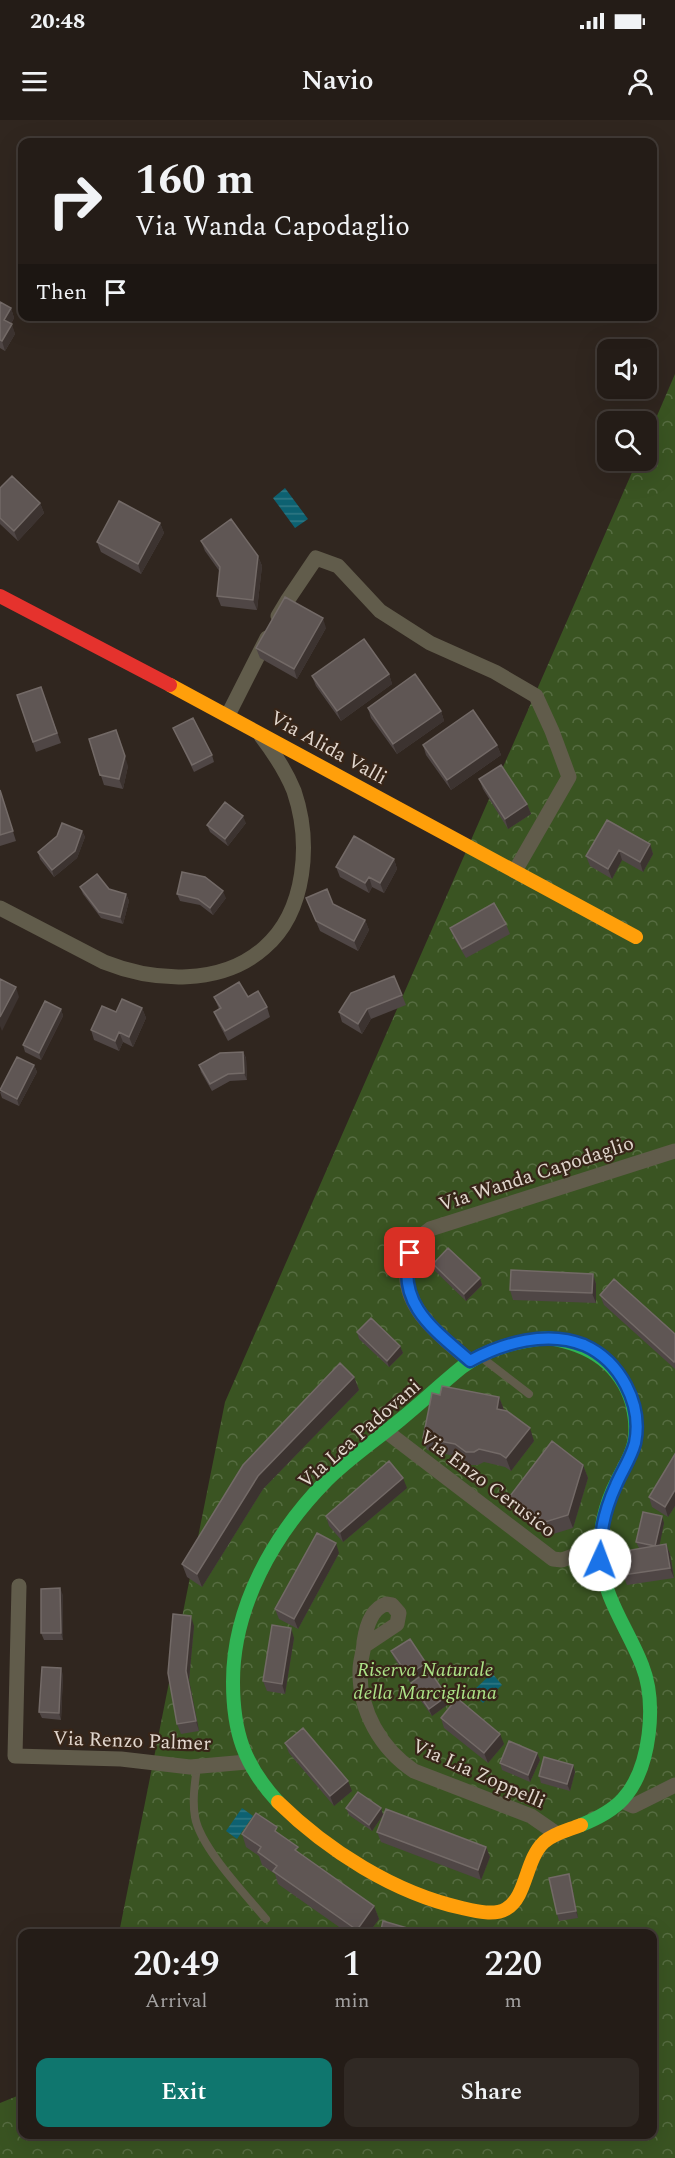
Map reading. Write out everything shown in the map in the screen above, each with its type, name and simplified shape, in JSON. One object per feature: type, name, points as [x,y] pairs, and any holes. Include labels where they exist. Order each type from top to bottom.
[{"type":"street","points":[[228,715],[287,601],[316,558],[338,566],[380,610],[430,643],[495,672],[536,696],[569,777],[515,871]]},
{"type":"street","name":"Via Alida Valli","points":[[0,596],[256,730],[636,937]]},
{"type":"street","points":[[0,908],[104,962],[120,969],[153,976],[201,976],[246,960],[264,949],[286,921],[294,903],[300,884],[304,848],[303,830],[293,790],[285,771],[256,730]]},
{"type":"street","name":"Via Wanda Capodaglio","points":[[475,1359],[421,1316],[409,1293],[407,1264],[415,1243],[421,1236],[430,1229],[675,1151]]},
{"type":"street","name":"Via Lea Padovani","points":[[561,1339],[588,1347],[610,1362],[619,1372],[631,1397],[636,1435],[628,1462],[607,1508],[600,1546],[602,1571],[608,1594],[642,1666],[649,1699],[648,1733],[642,1764],[631,1790],[615,1808],[549,1837],[530,1862],[515,1904],[505,1910],[485,1912],[472,1911],[415,1892],[384,1878],[333,1848],[297,1821],[247,1762],[234,1720],[231,1670],[238,1627],[250,1593],[283,1533],[322,1486],[475,1359],[517,1342],[561,1339]]},
{"type":"street","name":"Via Enzo Cerusico","points":[[387,1432],[553,1559],[562,1560],[600,1546]]},
{"type":"street","name":"Via Renzo Palmer","points":[[20,1586],[15,1756],[121,1759],[197,1766],[247,1762]]},
{"type":"street","name":"Via Lia Zoppelli","points":[[364,1646],[360,1667],[362,1699],[378,1736],[398,1760],[414,1771],[531,1816],[556,1834]]},
{"type":"street","points":[[622,1801],[633,1806],[675,1785]]},
{"type":"lane","points":[[475,1359],[529,1394]]},
{"type":"lane","points":[[197,1766],[194,1794],[195,1818],[200,1833],[219,1861],[266,1919]]},
{"type":"green space","name":"Riserva Naturale della Marcigliana","points":[[675,374],[675,2158],[0,2158],[0,2103],[18,2096],[18,2139],[657,2139],[657,1929],[120,1929],[225,1402],[633,471],[657,471],[657,416]]},
{"type":"water","points":[[285,488],[308,519],[295,528],[273,498]]},
{"type":"water","points":[[492,1673],[502,1685],[483,1703],[472,1692]]},
{"type":"water","points":[[242,1808],[253,1816],[237,1839],[226,1831]]},
{"type":"building","points":[[0,302],[11,308],[4,320],[12,324],[2,341],[0,340]]},
{"type":"building","points":[[12,476],[40,503],[14,531],[0,518],[0,488]]},
{"type":"building","points":[[119,501],[160,523],[138,564],[97,542]]},
{"type":"building","points":[[231,519],[258,556],[253,600],[217,596],[220,567],[201,541]]},
{"type":"building","points":[[285,597],[323,618],[294,669],[256,648]]},
{"type":"building","points":[[364,639],[389,674],[337,711],[312,676]]},
{"type":"building","points":[[415,674],[441,711],[393,744],[368,708]]},
{"type":"building","points":[[41,687],[57,733],[33,742],[17,695]]},
{"type":"building","points":[[473,710],[497,745],[447,780],[423,745]]},
{"type":"building","points":[[193,718],[212,755],[192,765],[173,728]]},
{"type":"building","points":[[116,730],[125,756],[119,779],[100,775],[89,739]]},
{"type":"building","points":[[501,765],[527,804],[505,819],[479,779]]},
{"type":"building","points":[[0,790],[13,831],[0,835]]},
{"type":"building","points":[[225,802],[243,816],[225,839],[207,825]]},
{"type":"building","points":[[607,820],[650,844],[640,862],[619,850],[608,869],[586,856]]},
{"type":"building","points":[[62,823],[82,831],[75,851],[52,870],[38,852],[57,836]]},
{"type":"building","points":[[354,836],[394,859],[380,883],[369,877],[365,883],[336,867]]},
{"type":"building","points":[[182,872],[205,877],[223,891],[210,908],[198,899],[177,894]]},
{"type":"building","points":[[97,874],[109,889],[126,894],[120,917],[99,912],[80,887]]},
{"type":"building","points":[[327,889],[333,904],[365,920],[354,941],[316,921],[306,898]]},
{"type":"building","points":[[494,903],[506,924],[462,949],[450,928]]},
{"type":"building","points":[[394,976],[402,995],[367,1009],[358,1024],[339,1012],[351,993]]},
{"type":"building","points":[[0,979],[16,987],[0,1017]]},
{"type":"building","points":[[239,982],[248,997],[258,991],[267,1007],[225,1031],[214,1012],[221,1008],[214,997]]},
{"type":"building","points":[[122,999],[142,1008],[129,1037],[119,1032],[115,1041],[91,1030],[102,1006],[116,1012]]},
{"type":"building","points":[[45,1001],[61,1009],[39,1053],[23,1045]]},
{"type":"building","points":[[243,1052],[244,1073],[228,1074],[210,1084],[199,1065],[220,1053]]},
{"type":"building","points":[[17,1057],[34,1065],[17,1099],[0,1090]]},
{"type":"building","points":[[448,1248],[480,1278],[464,1294],[433,1264]]},
{"type":"building","points":[[511,1270],[593,1274],[592,1293],[510,1290]]},
{"type":"building","points":[[614,1279],[675,1334],[674,1362],[600,1295]]},
{"type":"building","points":[[371,1318],[400,1346],[387,1361],[357,1332]]},
{"type":"building","points":[[340,1363],[354,1377],[258,1476],[197,1574],[182,1564],[243,1465]]},
{"type":"building","points":[[442,1386],[499,1397],[497,1409],[507,1411],[530,1428],[506,1458],[500,1454],[479,1449],[466,1452],[455,1444],[423,1438],[432,1393],[440,1395]]},
{"type":"building","points":[[552,1441],[583,1465],[568,1515],[545,1522],[510,1496]]},
{"type":"building","points":[[675,1454],[675,1490],[665,1507],[649,1497]]},
{"type":"building","points":[[389,1461],[403,1478],[340,1532],[326,1516]]},
{"type":"building","points":[[643,1512],[662,1516],[655,1546],[636,1542]]},
{"type":"building","points":[[317,1533],[336,1543],[294,1619],[275,1609]]},
{"type":"building","points":[[666,1544],[670,1568],[623,1575],[619,1552]]},
{"type":"building","points":[[60,1588],[61,1633],[41,1633],[41,1589]]},
{"type":"building","points":[[173,1614],[191,1616],[186,1671],[196,1721],[177,1724],[168,1673]]},
{"type":"building","points":[[272,1625],[291,1628],[282,1684],[263,1681]]},
{"type":"building","points":[[410,1639],[426,1663],[408,1675],[391,1651]]},
{"type":"building","points":[[42,1667],[61,1668],[59,1713],[39,1712]]},
{"type":"building","points":[[429,1670],[447,1696],[429,1709],[411,1683]]},
{"type":"building","points":[[457,1698],[500,1734],[484,1753],[441,1718]]},
{"type":"building","points":[[303,1728],[348,1781],[330,1796],[285,1743]]},
{"type":"building","points":[[509,1741],[537,1753],[528,1775],[500,1763]]},
{"type":"building","points":[[544,1757],[573,1765],[567,1784],[539,1776]]},
{"type":"building","points":[[358,1792],[381,1808],[369,1825],[346,1808]]},
{"type":"building","points":[[386,1809],[486,1847],[478,1870],[377,1832]]},
{"type":"building","points":[[256,1813],[277,1827],[275,1831],[298,1847],[295,1850],[374,1906],[356,1929],[273,1871],[277,1866],[258,1852],[261,1847],[242,1834]]},
{"type":"building","points":[[569,1874],[576,1911],[557,1914],[549,1878]]},
{"type":"building","points":[[383,1921],[411,1929],[381,1929]]},
{"type":"traffic: fast","points":[[548,1338],[576,1345],[611,1366],[627,1389],[635,1423],[633,1448],[606,1509],[600,1550],[607,1588],[647,1680],[649,1735],[640,1770],[623,1799],[604,1814],[581,1825]]},
{"type":"traffic: fast","points":[[278,1802],[257,1775],[243,1747],[235,1717],[233,1682],[240,1626],[260,1573],[274,1548],[307,1502],[326,1481],[462,1367],[503,1346],[548,1338]]},
{"type":"traffic: slow","points":[[170,685],[636,937]]},
{"type":"traffic: slow","points":[[278,1802],[297,1820],[340,1853],[387,1881],[437,1901],[484,1912],[501,1911],[513,1903],[533,1858],[544,1842],[557,1834],[581,1825]]},
{"type":"traffic: jam","points":[[0,596],[170,685]]},
{"type":"route","points":[[410,1253],[407,1264],[407,1285],[416,1309],[433,1328],[470,1361],[517,1342],[548,1338],[576,1342],[588,1347],[610,1362],[619,1372],[631,1397],[636,1435],[628,1462],[616,1484],[603,1521],[600,1560]]}]
